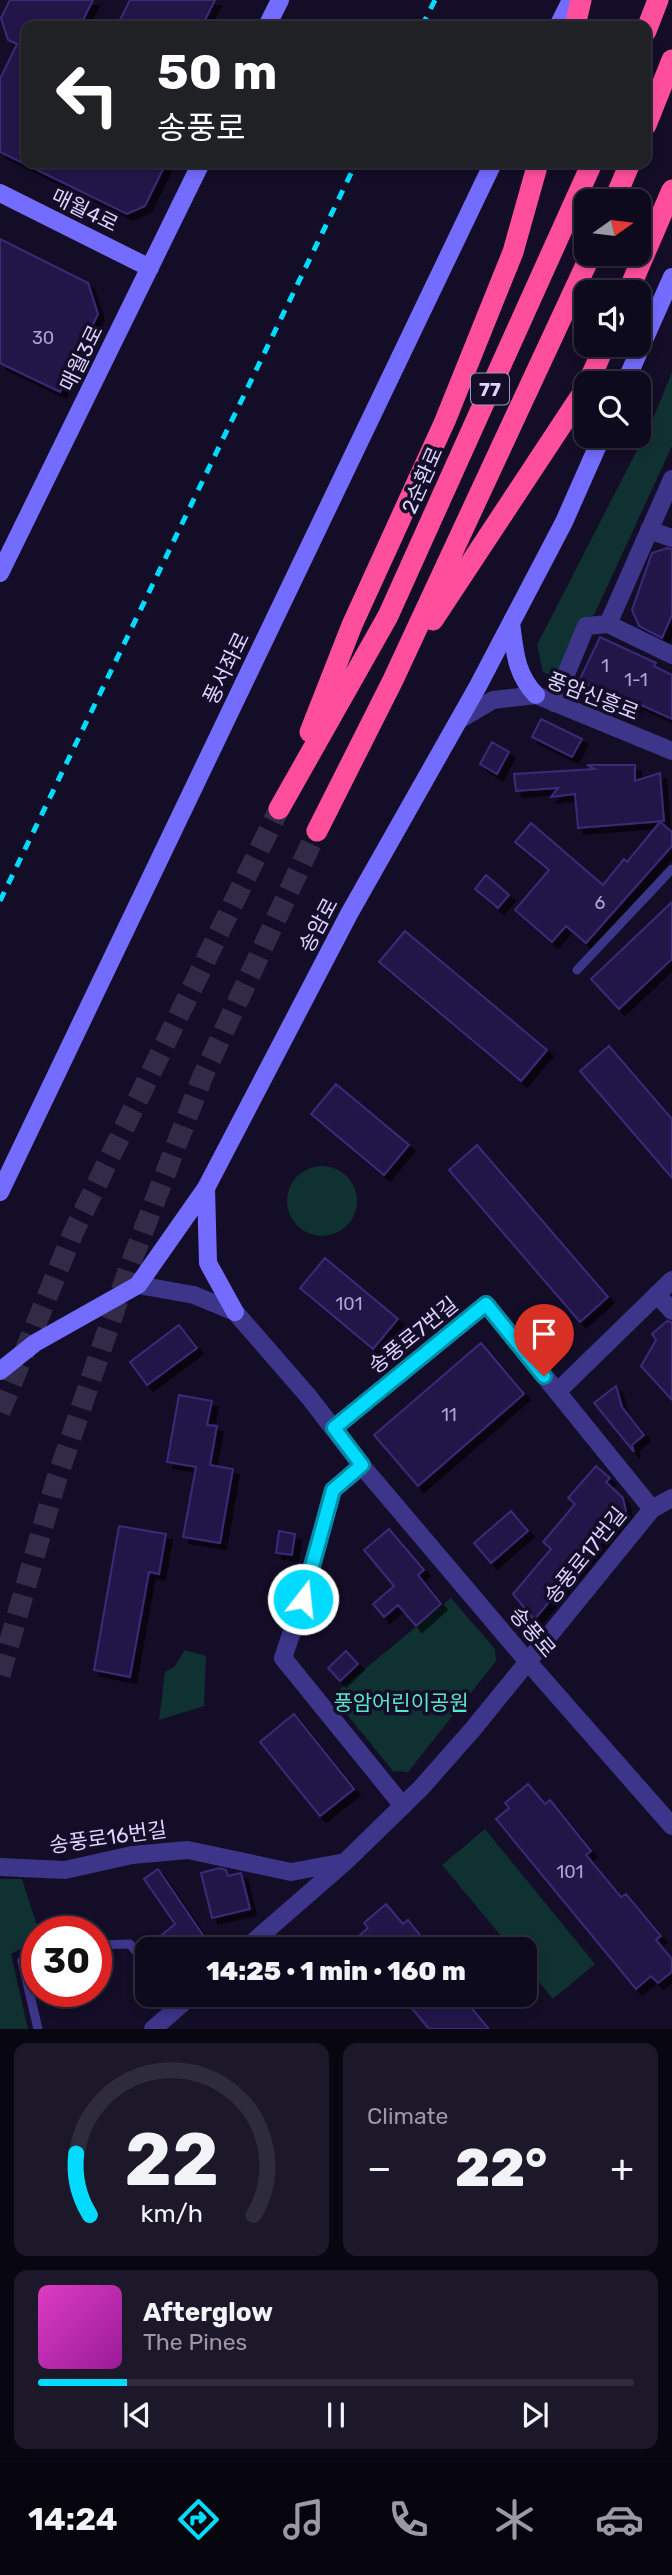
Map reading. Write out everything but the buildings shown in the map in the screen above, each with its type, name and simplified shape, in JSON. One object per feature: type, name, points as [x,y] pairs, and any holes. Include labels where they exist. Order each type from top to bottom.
[{"type":"highway","points":[[576,21],[581,0]]},
{"type":"highway","points":[[650,21],[658,0]]},
{"type":"highway","points":[[651,112],[672,60]]},
{"type":"highway","name":"2순환로","points":[[537,168],[513,252],[444,421],[352,625],[279,809],[388,616],[590,168]]},
{"type":"highway","points":[[619,189],[628,168]]},
{"type":"highway","points":[[633,280],[672,190]]},
{"type":"highway","name":"77","points":[[317,831],[393,680],[585,266]]},
{"type":"highway","points":[[393,680],[574,406]]},
{"type":"street","points":[[270,21],[280,0]]},
{"type":"street","points":[[560,21],[571,0]]},
{"type":"street","name":"매월3로","points":[[0,573],[199,168]]},
{"type":"street","name":"풍서좌로","points":[[0,1192],[491,168]]},
{"type":"street","name":"매월4로","points":[[0,193],[150,268]]},
{"type":"street","points":[[630,371],[672,277]]},
{"type":"street","name":"송암로","points":[[0,1371],[35,1343],[138,1285],[206,1188],[349,914],[459,720],[564,522],[597,448]]},
{"type":"street","points":[[608,624],[672,479]]},
{"type":"street","points":[[649,530],[672,538]]},
{"type":"street","points":[[511,622],[514,650],[523,682],[536,695]]},
{"type":"street","points":[[554,703],[586,626],[608,624],[672,655]]},
{"type":"street","name":"풍암신흥로","points":[[459,720],[493,700],[536,695],[672,751]]},
{"type":"street","points":[[206,1188],[208,1263],[235,1312]]},
{"type":"street","points":[[556,1392],[672,1280]]},
{"type":"street","name":"송풍로","points":[[138,1285],[194,1295],[235,1312],[528,1662],[672,1826]]},
{"type":"street","points":[[657,1294],[672,1311]]},
{"type":"street","name":"송풍로7번길","points":[[334,1428],[486,1304],[556,1392]]},
{"type":"street","name":"송풍로17번길","points":[[556,1392],[652,1509]]},
{"type":"street","points":[[362,1465],[333,1490],[303,1599],[283,1658],[403,1806]]},
{"type":"street","name":"송풍로17번길","points":[[528,1662],[652,1509],[672,1498]]},
{"type":"street","points":[[259,1937],[345,1862],[403,1806],[473,1729],[528,1662]]},
{"type":"street","name":"송풍로16번길","points":[[0,1867],[65,1870],[132,1855],[188,1850],[290,1872],[345,1862]]},
{"type":"street","points":[[153,2029],[174,2007]]},
{"type":"lane","points":[[577,970],[672,869]]},
{"type":"lane","points":[[112,1945],[130,1944],[135,1950]]},
{"type":"lane","points":[[32,2007],[37,2029]]},
{"type":"green space","points":[[672,372],[672,446],[594,615],[579,620],[556,678],[543,672],[537,645],[638,448],[651,448],[653,419]]},
{"type":"green space","points":[[322,1166],[347,1176],[357,1201],[347,1226],[322,1236],[297,1226],[287,1201],[297,1176]]},
{"type":"green space","name":"풍암어린이공원","points":[[451,1598],[495,1649],[496,1661],[408,1772],[393,1771],[332,1696]]},
{"type":"green space","points":[[185,1650],[206,1656],[204,1706],[159,1720],[165,1672],[174,1667]]},
{"type":"green space","points":[[485,1829],[595,1964],[553,1999],[537,1980],[537,1937],[502,1937],[442,1865]]},
{"type":"green space","points":[[0,1879],[22,1879],[34,1916],[21,1916],[21,1949],[11,1954],[28,2029],[0,2029]]},
{"type":"tunnel","points":[[0,1412],[73,1233],[279,809]]},
{"type":"tunnel","points":[[0,1675],[56,1481],[129,1268],[202,1078],[317,831]]},
{"type":"railway","points":[[424,21],[435,0]]},
{"type":"railway","points":[[0,901],[354,168]]},
{"type":"route","points":[[303,1599],[333,1490],[362,1465],[334,1428],[486,1304],[544,1376]]}]
